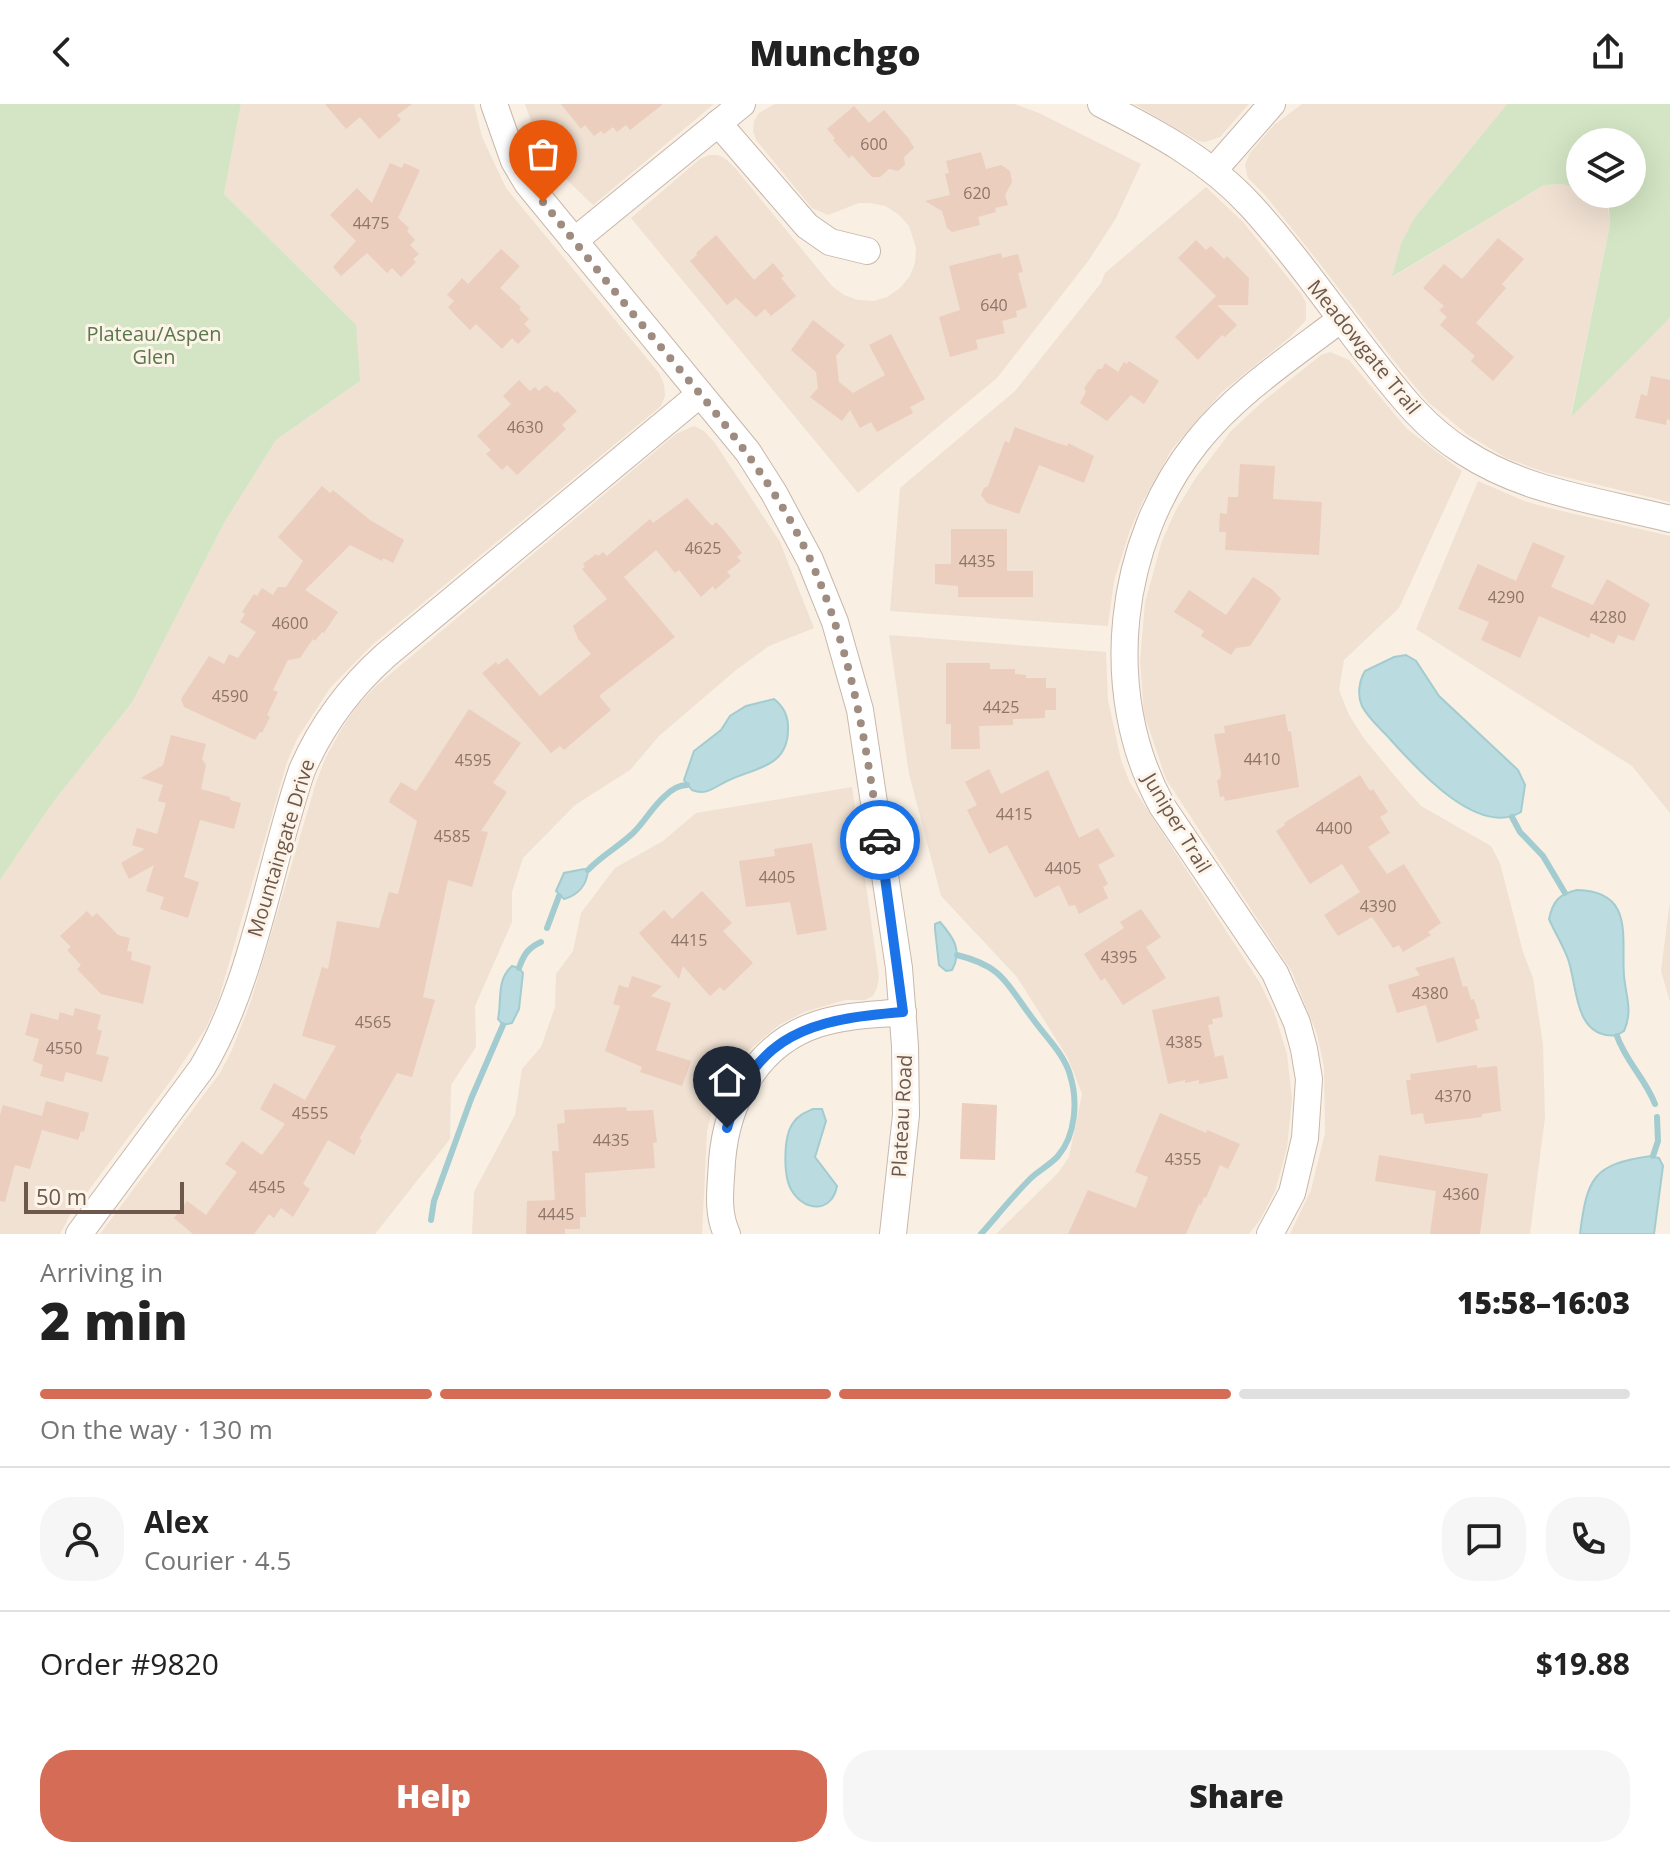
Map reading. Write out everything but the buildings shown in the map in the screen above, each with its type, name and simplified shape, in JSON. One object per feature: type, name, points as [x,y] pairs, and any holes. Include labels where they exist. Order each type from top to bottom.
[{"type":"street","name":"Plateau Road","points":[[494,104],[514,161],[527,183],[748,452],[810,560],[835,622],[855,689],[864,733],[899,968],[906,1115],[893,1234]]},
{"type":"street","points":[[574,241],[742,104]]},
{"type":"street","name":"Meadowgate Trail","points":[[1101,104],[1214,170],[1270,228],[1406,404],[1463,452],[1492,469],[1538,487],[1670,519]]},
{"type":"street","points":[[1214,170],[1272,104]]},
{"type":"street","points":[[718,123],[807,226],[830,242],[867,251]]},
{"type":"street","name":"Juniper Trail","points":[[1270,1234],[1292,1193],[1305,1138],[1309,1079],[1304,1049],[1297,1023],[1275,973],[1149,783],[1127,703],[1125,635],[1132,580],[1139,555],[1155,512],[1181,464],[1239,397],[1341,319]]},
{"type":"street","name":"Mountaingate Drive","points":[[79,1234],[202,1068],[222,1033],[235,1000],[302,770],[313,746],[349,689],[700,394]]},
{"type":"street","points":[[727,1234],[720,1195],[725,1140],[733,1107],[755,1068],[782,1042],[817,1024],[903,1012]]},
{"type":"shaded area","points":[[241,104],[474,104],[482,137],[506,188],[659,373],[665,396],[661,406],[372,645],[330,688],[297,739],[287,762],[218,1001],[206,1028],[172,1079],[70,1215],[60,1234],[0,1234],[0,880],[51,805],[133,701],[224,523],[276,440],[360,381],[273,243],[224,194]]},
{"type":"shaded area","points":[[525,104],[714,104],[593,205],[548,158]]},
{"type":"shaded area","points":[[775,104],[1015,104],[1141,164],[1116,218],[1089,260],[997,378],[858,493],[631,218],[700,159],[718,155],[736,169],[832,286],[844,295],[874,301],[900,288],[910,276],[915,263],[916,248],[909,226],[885,206],[870,203],[859,203],[828,215],[812,208],[756,140],[754,121],[759,113]]},
{"type":"shaded area","points":[[1134,104],[1249,104],[1220,137],[1205,142],[1198,141]]},
{"type":"shaded area","points":[[1302,104],[1507,104],[1415,217],[1393,277],[1544,185],[1566,185],[1566,208],[1607,208],[1610,225],[1571,415],[1670,318],[1670,502],[1544,472],[1506,458],[1468,435],[1428,402],[1265,195],[1248,178],[1245,165],[1250,153],[1274,125]]},
{"type":"shaded area","points":[[1206,187],[1243,222],[1302,295],[1306,303],[1306,320],[1290,337],[1222,392],[1172,449],[1130,530],[1114,581],[1108,626],[890,611],[900,488],[1015,391],[1101,283],[1105,273]]},
{"type":"shaded area","points":[[1330,352],[1349,360],[1407,429],[1462,471],[1399,608],[1344,660],[1339,690],[1349,715],[1365,740],[1421,806],[1491,846],[1500,863],[1523,952],[1533,978],[1543,1045],[1545,1117],[1530,1234],[1290,1234],[1311,1190],[1325,1133],[1324,1067],[1317,1034],[1292,972],[1166,779],[1144,714],[1140,661],[1145,603],[1162,541],[1176,510],[1231,431],[1321,355]]},
{"type":"shaded area","points":[[694,426],[704,431],[715,443],[780,542],[814,628],[769,646],[736,670],[659,736],[630,770],[575,805],[523,858],[512,892],[512,922],[475,1006],[476,1047],[451,1085],[450,1139],[375,1234],[100,1234],[220,1073],[232,1050],[251,1001],[316,783],[325,759],[358,705],[376,686],[676,434]]},
{"type":"shaded area","points":[[1478,481],[1524,501],[1670,536],[1670,813],[1632,766],[1416,629]]},
{"type":"shaded area","points":[[889,635],[1106,652],[1108,700],[1121,760],[1130,783],[1260,983],[1274,1012],[1287,1054],[1292,1099],[1287,1148],[1275,1191],[1249,1234],[996,1234],[1058,1173],[1069,1157],[1082,1094],[1068,1058],[1017,977],[941,896],[909,774]]},
{"type":"shaded area","points":[[852,787],[879,977],[877,988],[873,996],[865,1000],[845,1000],[804,1012],[779,1025],[744,1054],[719,1093],[707,1131],[702,1234],[472,1234],[474,1192],[515,1115],[522,1069],[541,1047],[555,1007],[556,974],[573,951],[581,913],[615,868],[663,841],[696,813]]},
{"type":"shaded area","points":[[1670,900],[1670,1002],[1661,971]]},
{"type":"green space","name":"Plateau/Aspen Glen","points":[[0,104],[241,104],[224,194],[356,325],[360,381],[276,440],[224,523],[133,701],[51,805],[0,880]]},
{"type":"green space","points":[[1507,104],[1670,104],[1670,318],[1571,417],[1610,225],[1609,208],[1646,208],[1646,128],[1566,128],[1566,185],[1544,185],[1392,277],[1401,244],[1415,217]]},
{"type":"water","points":[[1406,655],[1416,661],[1439,696],[1518,770],[1525,785],[1521,812],[1504,818],[1486,816],[1449,796],[1415,766],[1368,715],[1360,702],[1359,693],[1365,671],[1394,657]]},
{"type":"water","points":[[774,699],[784,711],[788,727],[787,740],[777,758],[710,790],[692,790],[684,780],[694,751],[721,730],[730,716],[746,706]]},
{"type":"water","points":[[588,870],[584,885],[574,895],[564,899],[556,891],[564,873]]},
{"type":"water","points":[[1577,890],[1596,892],[1608,899],[1617,908],[1621,919],[1628,1010],[1624,1031],[1617,1035],[1596,1031],[1582,1015],[1568,959],[1549,919],[1558,899]]},
{"type":"water","points":[[940,922],[956,950],[952,970],[946,971],[939,965],[935,924]]},
{"type":"water","points":[[512,966],[523,973],[519,1009],[512,1023],[503,1025],[498,1019],[500,991]]},
{"type":"water","points":[[813,1109],[822,1109],[826,1121],[815,1157],[837,1186],[830,1201],[818,1206],[811,1206],[797,1198],[789,1185],[786,1167],[790,1129],[797,1118]]},
{"type":"water","points":[[1651,1156],[1659,1158],[1663,1166],[1654,1234],[1580,1234],[1586,1199],[1596,1177],[1616,1164]]},
{"type":"waterway","points":[[588,870],[632,834],[667,794],[687,785]]},
{"type":"waterway","points":[[1512,817],[1520,832],[1543,856],[1565,893]]},
{"type":"waterway","points":[[547,928],[559,896]]},
{"type":"waterway","points":[[519,968],[527,952],[541,942]]},
{"type":"waterway","points":[[957,955],[985,965],[1003,978],[1064,1060],[1074,1095],[1072,1128],[1064,1148],[1023,1186],[981,1234]]},
{"type":"waterway","points":[[431,1220],[434,1201],[471,1099],[503,1025]]},
{"type":"waterway","points":[[1617,1036],[1655,1104]]},
{"type":"waterway","points":[[1653,1156],[1658,1141],[1657,1117]]},
{"type":"way so far","points":[[543,202],[748,452],[804,547],[835,622],[852,678],[863,727],[880,840]]},
{"type":"route","points":[[727,1128],[744,1085],[755,1068],[782,1042],[798,1032],[832,1020],[903,1012],[880,840]]}]
